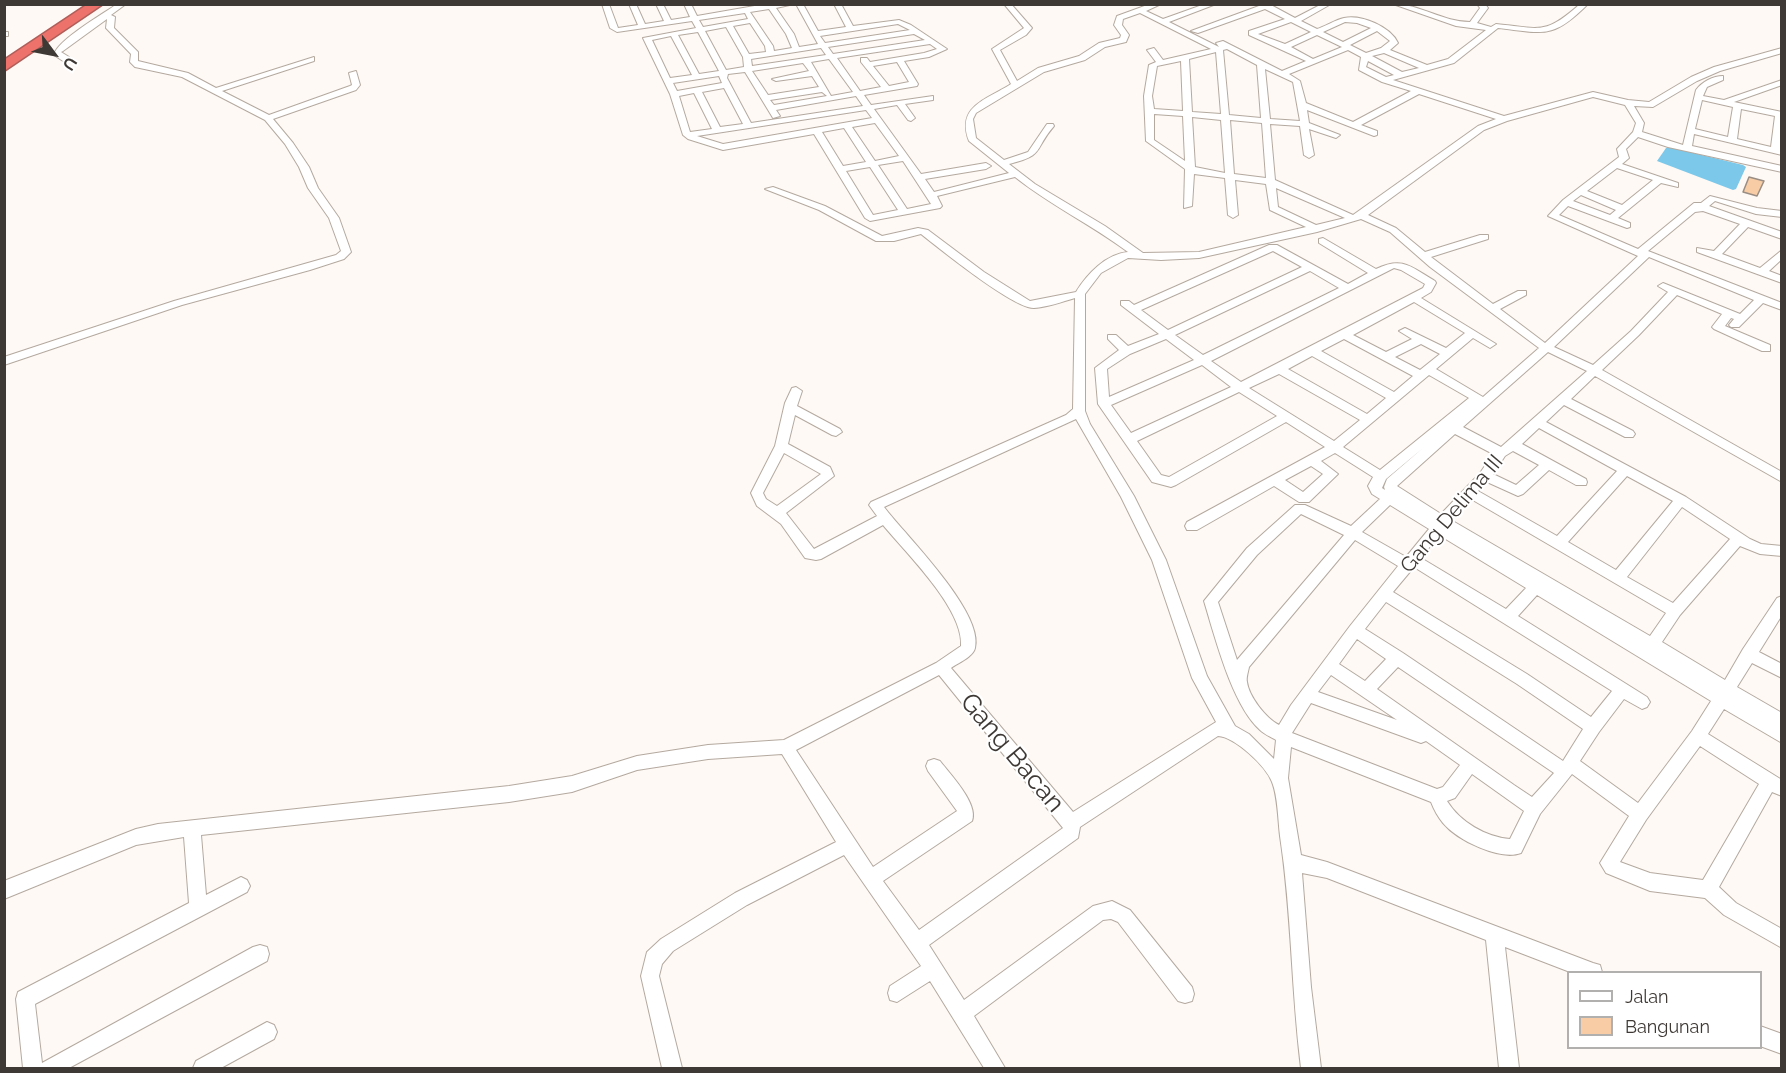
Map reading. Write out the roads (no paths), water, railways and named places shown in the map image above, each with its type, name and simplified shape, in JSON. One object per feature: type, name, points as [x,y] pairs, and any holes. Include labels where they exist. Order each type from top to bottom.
[{"type":"highway","points":[[4,55],[81,4]]},
{"type":"highway","points":[[4,67],[101,10]]},
{"type":"street","points":[[66,59],[57,53],[60,49],[101,10],[123,4]]},
{"type":"street","points":[[605,4],[614,29],[722,14],[744,8],[790,4]]},
{"type":"street","points":[[632,4],[642,26]]},
{"type":"street","points":[[659,4],[668,22]]},
{"type":"street","points":[[687,4],[702,29],[724,73],[723,78],[749,126]]},
{"type":"street","points":[[716,4],[722,14]]},
{"type":"street","points":[[799,4],[815,34],[932,195],[936,207],[870,218],[817,131]]},
{"type":"street","points":[[837,4],[851,28]]},
{"type":"street","points":[[1007,4],[1028,28],[996,49],[1015,85]]},
{"type":"street","points":[[1139,255],[1102,228],[1032,186],[974,143],[969,119],[974,110],[1041,70],[1082,58],[1102,45],[1123,40],[1126,36],[1118,26],[1119,20],[1158,4]]},
{"type":"street","points":[[1166,20],[1213,4]]},
{"type":"street","points":[[1196,31],[1267,7],[1286,4]]},
{"type":"street","points":[[1253,36],[1328,4]]},
{"type":"street","points":[[1396,4],[1459,24],[1472,24],[1491,29]]},
{"type":"street","points":[[1472,24],[1483,11],[1484,8],[1480,4]]},
{"type":"street","points":[[1385,80],[1451,61],[1491,29],[1502,25],[1536,32],[1547,31],[1562,24],[1585,4]]},
{"type":"street","points":[[770,6],[790,34],[796,49]]},
{"type":"street","points":[[1267,7],[1401,75]]},
{"type":"street","points":[[744,8],[769,46],[770,53]]},
{"type":"street","points":[[4,361],[178,303],[306,268],[340,257],[346,252],[334,218],[313,188],[304,167],[289,143],[268,118],[180,73],[138,65],[134,62],[135,54],[110,28],[111,17],[101,10]]},
{"type":"street","points":[[1141,11],[1196,31],[1222,48]]},
{"type":"street","points":[[1285,46],[1348,19],[1377,28],[1394,41],[1384,50],[1365,56]]},
{"type":"street","points":[[1166,20],[1222,48],[1261,63],[1298,83],[1309,155]]},
{"type":"street","points":[[752,21],[653,36],[647,40],[674,94],[685,134],[723,147],[878,120]]},
{"type":"street","points":[[1224,21],[1233,25]]},
{"type":"street","points":[[815,34],[898,22],[905,24],[944,51],[868,65]]},
{"type":"street","points":[[728,25],[747,57],[748,70],[788,136]]},
{"type":"street","points":[[1282,74],[1346,46],[1377,28]]},
{"type":"street","points":[[1242,29],[1253,36],[1285,46],[1312,62]]},
{"type":"street","points":[[747,57],[914,32]]},
{"type":"street","points":[[674,33],[697,77]]},
{"type":"street","points":[[667,81],[930,42]]},
{"type":"street","points":[[1222,48],[1153,65],[1148,96],[1150,141],[1190,168],[1203,173],[1271,182],[1393,230],[1543,346],[1594,370],[1782,478]]},
{"type":"street","points":[[1222,48],[1233,215]]},
{"type":"street","points":[[1151,50],[1161,63]]},
{"type":"street","points":[[1384,50],[1427,68]]},
{"type":"street","points":[[1280,778],[1258,753],[1228,728],[1200,678],[1159,560],[1127,496],[1084,424],[1079,411],[1080,294],[1090,278],[1102,267],[1126,255],[1161,257],[1199,255],[1320,235],[1357,216],[1482,128],[1504,119],[1593,94],[1628,103],[1650,105],[1694,79],[1717,69],[1782,50]]},
{"type":"street","points":[[859,53],[887,89]]},
{"type":"street","points":[[1365,56],[1362,68],[1385,80],[1504,119]]},
{"type":"street","points":[[1687,147],[1700,90],[1706,84],[1782,56]]},
{"type":"street","points":[[1185,57],[1190,168],[1187,206]]},
{"type":"street","points":[[214,90],[311,59]]},
{"type":"street","points":[[772,108],[914,83],[898,60]]},
{"type":"street","points":[[806,61],[831,98]]},
{"type":"street","points":[[1261,63],[1274,210],[1320,235],[1375,273]]},
{"type":"street","points":[[268,118],[353,88],[356,85],[352,73]]},
{"type":"street","points":[[776,79],[813,73]]},
{"type":"street","points":[[1733,102],[1782,82]]},
{"type":"street","points":[[674,94],[727,86]]},
{"type":"street","points":[[767,98],[824,89]]},
{"type":"street","points":[[697,90],[718,131]]},
{"type":"street","points":[[1354,125],[1417,91]]},
{"type":"street","points":[[1691,131],[1778,151],[1778,113],[1733,102],[1698,97]]},
{"type":"street","points":[[689,136],[930,98]]},
{"type":"street","points":[[899,102],[911,118]]},
{"type":"street","points":[[1732,140],[1733,102]]},
{"type":"street","points":[[1628,103],[1640,124],[1637,133],[1621,149],[1624,156],[1617,165],[1566,202],[1555,212],[1555,218],[1782,307]]},
{"type":"street","points":[[1302,105],[1374,133]]},
{"type":"street","points":[[1150,111],[1304,124],[1336,135]]},
{"type":"street","points":[[847,126],[905,213]]},
{"type":"street","points":[[1002,163],[1031,155],[1037,147],[1040,136],[1050,126]]},
{"type":"street","points":[[1637,133],[1668,144],[1782,170]]},
{"type":"street","points":[[841,169],[905,158]]},
{"type":"street","points":[[1617,165],[1674,185]]},
{"type":"street","points":[[918,177],[986,166]]},
{"type":"street","points":[[932,195],[1016,174]]},
{"type":"street","points":[[1611,219],[1659,180]]},
{"type":"street","points":[[770,189],[822,208],[880,239],[894,238],[918,231],[925,233],[980,274],[1025,303],[1033,305],[1080,294]]},
{"type":"street","points":[[1580,191],[1622,209]]},
{"type":"street","points":[[1782,214],[1756,212],[1713,198],[1645,254],[1593,304],[1587,303],[1455,428],[1392,482],[1390,487],[1394,492],[1535,587],[1725,695],[1782,721]]},
{"type":"street","points":[[1566,202],[1627,225]]},
{"type":"street","points":[[1702,206],[1782,236]]},
{"type":"street","points":[[1716,255],[1746,223]]},
{"type":"street","points":[[1424,256],[1484,237]]},
{"type":"street","points":[[1348,288],[1308,268],[1278,248],[1271,248],[1129,306],[1239,387],[1381,476]]},
{"type":"street","points":[[1701,250],[1782,280]]},
{"type":"street","points":[[1761,273],[1782,253]]},
{"type":"street","points":[[1104,404],[1202,361],[1393,265],[1407,269],[1431,283],[1480,299]]},
{"type":"street","points":[[1723,283],[1743,266]]},
{"type":"street","points":[[1287,416],[1171,482],[1164,482],[1158,479],[1104,404],[1101,368],[1126,351],[1166,335],[1308,268]]},
{"type":"street","points":[[1130,439],[1279,369],[1414,298],[1428,290],[1431,283]]},
{"type":"street","name":"Gang Delima III","points":[[1284,736],[1285,729],[1355,630],[1441,524],[1485,476],[1501,453],[1513,445],[1635,333],[1669,288],[1729,314]]},
{"type":"street","points":[[1493,309],[1522,294]]},
{"type":"street","points":[[1414,298],[1490,344]]},
{"type":"street","points":[[1730,332],[1761,299]]},
{"type":"street","points":[[1741,318],[1729,314],[1718,327],[1766,348]]},
{"type":"street","points":[[1405,331],[1448,354]]},
{"type":"street","points":[[1192,526],[1335,447],[1472,333]]},
{"type":"street","points":[[1343,334],[1386,357],[1425,372],[1477,397]]},
{"type":"street","points":[[1113,337],[1126,351]]},
{"type":"street","points":[[1386,357],[1420,340]]},
{"type":"street","points":[[1543,346],[1381,476],[1374,486],[1388,499],[1441,524],[1653,643],[1782,736]]},
{"type":"street","points":[[1312,351],[1395,398]]},
{"type":"street","points":[[1279,369],[1367,419]]},
{"type":"street","points":[[796,391],[790,401],[792,409],[781,446],[757,493],[758,499],[764,506],[777,513],[810,554],[816,555],[884,518]]},
{"type":"street","points":[[1562,399],[1629,434]]},
{"type":"street","points":[[792,409],[836,432]]},
{"type":"street","points":[[4,890],[136,837],[158,832],[509,794],[572,784],[637,763],[708,752],[786,747],[941,668],[968,649],[970,636],[965,622],[919,556],[884,518],[876,505],[1079,411]]},
{"type":"street","points":[[1537,422],[1681,500],[1738,539],[1760,549],[1782,551]]},
{"type":"street","points":[[1455,428],[1501,453]]},
{"type":"street","points":[[1513,445],[1581,482]]},
{"type":"street","points":[[777,513],[828,476],[826,470],[781,446]]},
{"type":"street","points":[[1276,481],[1304,499],[1332,474],[1311,461]]},
{"type":"street","points":[[1485,476],[1518,491],[1548,464]]},
{"type":"street","points":[[1559,543],[1626,469]]},
{"type":"street","points":[[1470,492],[1675,611]]},
{"type":"street","points":[[1239,681],[1242,665],[1353,533],[1388,499]]},
{"type":"street","points":[[1619,577],[1681,500]]},
{"type":"street","points":[[1622,690],[1593,727],[1568,768],[1534,808],[1518,843],[1508,848],[1480,838],[1450,820],[1437,797],[1284,736],[1265,725],[1251,706],[1239,681],[1211,602],[1252,552],[1300,508],[1353,533],[1508,617],[1642,702]]},
{"type":"street","points":[[1653,643],[1675,611],[1738,539]]},
{"type":"street","points":[[1508,617],[1535,587]]},
{"type":"street","points":[[1385,594],[1522,679],[1593,727]]},
{"type":"street","points":[[1780,608],[1748,653],[1725,695],[1698,736],[1640,814],[1609,865],[1650,882],[1709,890],[1730,909],[1782,939]]},
{"type":"street","points":[[1355,630],[1640,814]]},
{"type":"street","points":[[1748,653],[1782,672]]},
{"type":"street","points":[[1367,690],[1398,657]]},
{"type":"street","points":[[1329,666],[1367,690],[1534,808]]},
{"type":"street","name":"Gang Bacan","points":[[917,943],[1070,836],[1072,832],[1071,823],[941,668]]},
{"type":"street","points":[[1308,695],[1438,742]]},
{"type":"street","points":[[1071,823],[1216,729],[1228,728]]},
{"type":"street","points":[[1284,736],[1280,778],[1293,862],[1302,987],[1311,1068]]},
{"type":"street","points":[[1698,736],[1775,786],[1712,880],[1709,890]]},
{"type":"street","points":[[786,747],[847,845],[917,943],[995,1068]]},
{"type":"street","points":[[1437,797],[1449,793],[1470,764]]},
{"type":"street","points":[[872,878],[966,815],[965,808],[934,766]]},
{"type":"street","points":[[192,829],[198,908]]},
{"type":"street","points":[[672,1068],[650,976],[654,959],[668,945],[741,900],[847,845]]},
{"type":"street","points":[[1293,862],[1327,870],[1590,971]]},
{"type":"street","points":[[33,1068],[25,999],[241,886]]},
{"type":"street","points":[[961,1014],[1099,912],[1112,910],[1124,916],[1185,994]]},
{"type":"street","points":[[1495,935],[1509,1068]]},
{"type":"street","points":[[50,1068],[260,954]]},
{"type":"street","points":[[897,993],[932,969]]},
{"type":"street","points":[[203,1068],[267,1032]]},
{"type":"street","points":[[1762,1036],[1782,1044]]},
{"type":"water","points":[[1669,147],[1746,167],[1736,189],[1733,190],[1657,161]]}]
